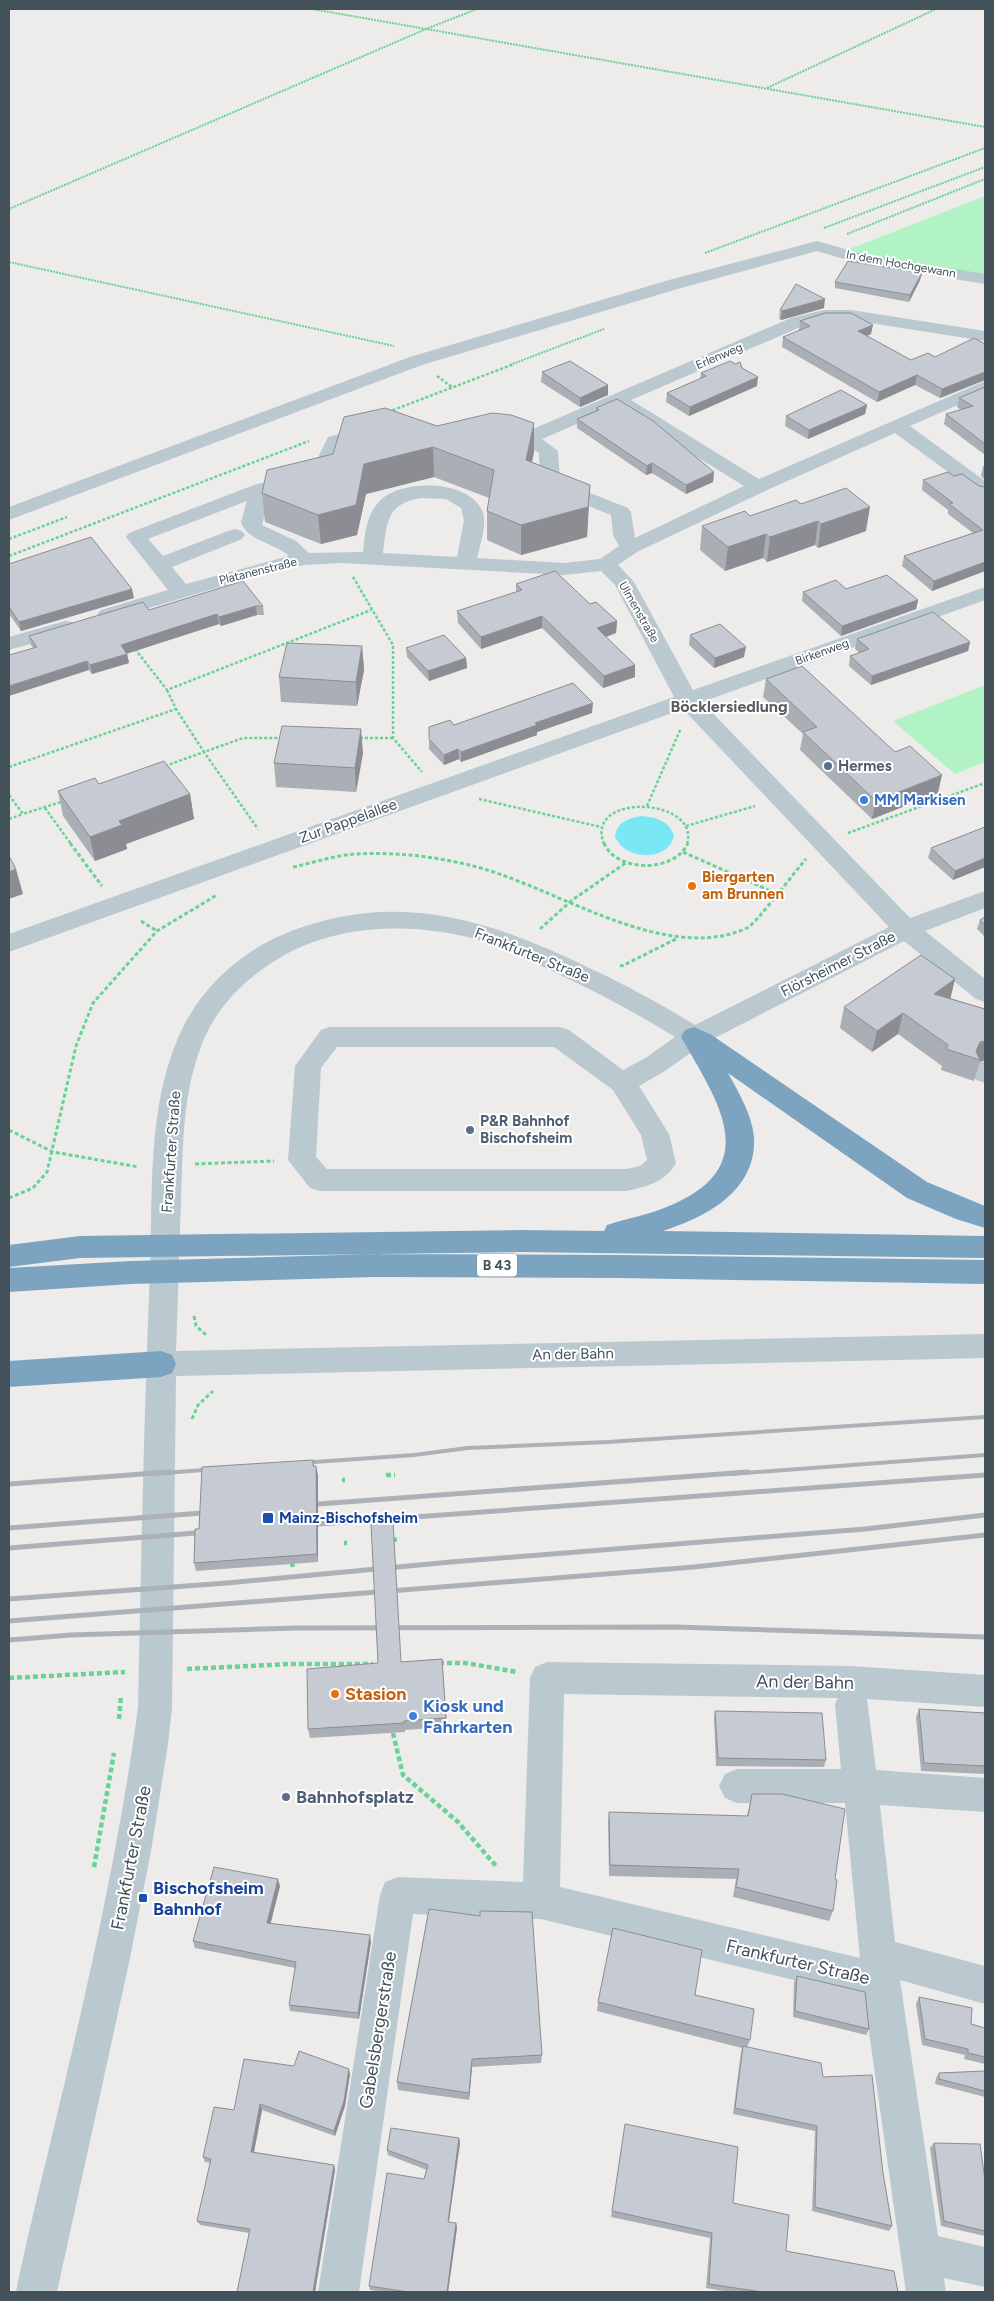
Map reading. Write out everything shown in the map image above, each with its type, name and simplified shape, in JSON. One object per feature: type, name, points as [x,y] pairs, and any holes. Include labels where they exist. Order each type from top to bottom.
[{"type":"highway","points":[[694,1037],[839,1139],[917,1190],[985,1217]]},
{"type":"highway","points":[[520,1241],[616,1233],[663,1221],[692,1209],[722,1189],[733,1172],[740,1138],[727,1099],[694,1037]]},
{"type":"highway","name":"B 43","points":[[9,1256],[80,1248],[180,1244],[520,1241],[985,1247]]},
{"type":"highway","name":"B 43","points":[[9,1280],[212,1268],[470,1265],[985,1272]]},
{"type":"highway","points":[[9,1374],[161,1364]]},
{"type":"street","name":"In dem Hochgewann","points":[[818,238],[857,258],[985,279]]},
{"type":"street","points":[[9,514],[416,361],[675,284],[818,238]]},
{"type":"street","name":"Erlenweg","points":[[528,438],[797,322],[824,315],[851,315],[985,336]]},
{"type":"street","points":[[606,564],[630,548],[985,386]]},
{"type":"street","points":[[618,399],[758,488]]},
{"type":"street","points":[[181,592],[136,537],[261,489],[320,474],[335,441],[390,420]]},
{"type":"street","points":[[898,426],[985,490]]},
{"type":"street","points":[[484,434],[528,438],[548,451],[550,484],[621,512],[623,535],[630,548]]},
{"type":"street","points":[[261,489],[251,522],[253,528],[289,545],[304,559]]},
{"type":"street","points":[[372,559],[381,511],[388,503],[400,496],[431,491],[446,493],[460,498],[470,505],[474,514],[466,564]]},
{"type":"street","points":[[159,565],[235,535]]},
{"type":"street","name":"Platanenstraße","points":[[9,644],[266,567],[304,559],[341,557],[564,569],[606,564]]},
{"type":"street","name":"Ulmenstraße","points":[[606,564],[624,582],[688,700],[821,842],[906,929],[985,993]]},
{"type":"street","name":"Birkenweg","points":[[688,700],[985,593]]},
{"type":"street","name":"Zur Pappelallee","points":[[9,942],[688,700]]},
{"type":"street","name":"Flörsheimer Straße","points":[[622,1083],[656,1064],[694,1037],[906,929],[985,899]]},
{"type":"street","name":"Frankfurter Straße","points":[[36,2292],[84,2086],[136,1843],[151,1742],[157,1675],[160,1416],[164,1306],[158,1174],[170,1120],[176,1081],[196,1026],[220,991],[235,976],[270,951],[290,941],[333,926],[356,922],[403,920],[462,927],[500,938],[639,1002],[694,1037]]},
{"type":"street","points":[[330,1037],[560,1037],[622,1083],[637,1103],[655,1134],[662,1163],[648,1175],[627,1180],[320,1180],[302,1160],[308,1066],[330,1037]]},
{"type":"street","name":"An der Bahn","points":[[161,1364],[985,1346]]},
{"type":"street","points":[[533,1901],[547,1678]]},
{"type":"street","name":"An der Bahn","points":[[547,1678],[850,1682],[985,1691]]},
{"type":"street","points":[[852,1704],[880,1969],[985,1985]]},
{"type":"street","points":[[737,1786],[860,1786],[985,1795]]},
{"type":"street","name":"Gabelsbergerstraße","points":[[338,2292],[398,1895],[533,1901]]},
{"type":"street","name":"Frankfurter Straße","points":[[533,1901],[880,1969],[922,2253],[926,2292]]},
{"type":"street","points":[[922,2253],[985,2267]]},
{"type":"path","points":[[312,9],[985,127]]},
{"type":"path","points":[[9,209],[426,29],[477,9]]},
{"type":"path","points":[[767,88],[936,9]]},
{"type":"path","points":[[818,238],[985,167]]},
{"type":"path","points":[[818,238],[985,179]]},
{"type":"path","points":[[9,262],[402,347],[416,361]]},
{"type":"path","points":[[390,420],[608,327]]},
{"type":"path","points":[[9,556],[314,440]]},
{"type":"path","points":[[341,557],[393,645],[393,738],[437,789],[601,827]]},
{"type":"path","points":[[167,690],[371,610]]},
{"type":"path","points":[[93,619],[167,690],[176,709],[204,752],[272,848]]},
{"type":"path","points":[[647,806],[681,728],[688,700]]},
{"type":"path","points":[[9,767],[176,709]]},
{"type":"path","points":[[157,768],[243,738],[293,738]]},
{"type":"path","points":[[353,738],[393,738]]},
{"type":"path","points":[[876,823],[985,783]]},
{"type":"path","points":[[9,795],[24,814]]},
{"type":"path","points":[[9,819],[73,798]]},
{"type":"path","points":[[686,826],[780,798]]},
{"type":"path","points":[[647,806],[671,813],[686,826],[688,842],[683,852],[662,863],[644,865],[627,862],[612,855],[600,839],[601,827],[615,813],[630,807],[647,806]]},
{"type":"path","points":[[45,808],[103,887]]},
{"type":"path","points":[[614,962],[622,966],[678,938],[719,937],[749,927],[775,893],[821,842]]},
{"type":"path","points":[[683,852],[775,893]]},
{"type":"path","points":[[546,935],[537,931],[571,901],[627,862]]},
{"type":"path","points":[[9,1130],[53,1152],[158,1174]]},
{"type":"path","points":[[9,1198],[33,1188],[47,1172],[53,1152]]},
{"type":"path","points":[[194,1164],[302,1160]]},
{"type":"path","points":[[193,1311],[196,1326],[206,1335]]},
{"type":"path","points":[[194,1413],[209,1393]]},
{"type":"path","points":[[386,1475],[395,1475]]},
{"type":"path","points":[[392,1540],[400,1539]]},
{"type":"path","points":[[292,1554],[292,1569]]},
{"type":"path","points":[[436,1663],[466,1663],[547,1678]]},
{"type":"path","points":[[9,1678],[157,1675],[290,1664],[378,1664]]},
{"type":"path","points":[[118,1725],[121,1692]]},
{"type":"path","points":[[393,1733],[403,1775],[458,1822],[533,1901]]},
{"type":"path","points":[[111,1770],[116,1743]]},
{"type":"green space","points":[[985,196],[985,275],[862,256],[847,250]]},
{"type":"green space","points":[[985,685],[985,762],[955,774],[893,721]]},
{"type":"water","points":[[641,816],[661,821],[672,831],[674,836],[670,845],[663,851],[655,854],[636,854],[620,844],[615,836],[618,827],[632,818]]},
{"type":"building","points":[[848,261],[922,273],[910,295],[835,282]]},
{"type":"building","points":[[796,284],[825,299],[780,310]]},
{"type":"building","points":[[825,313],[851,313],[873,325],[858,331],[911,360],[928,353],[935,357],[974,338],[985,344],[985,372],[942,389],[917,375],[879,392],[783,337],[810,326],[800,321]]},
{"type":"building","points":[[570,361],[608,385],[580,398],[542,372]]},
{"type":"building","points":[[730,361],[735,364],[740,362],[742,368],[758,377],[690,407],[667,393],[706,376],[701,373]]},
{"type":"building","points":[[985,387],[985,444],[946,414],[973,406],[959,398]]},
{"type":"building","points":[[841,390],[867,405],[809,430],[786,416]]},
{"type":"building","points":[[617,399],[653,421],[714,472],[686,485],[652,463],[647,466],[577,419],[599,410],[596,408]]},
{"type":"building","points":[[385,408],[437,426],[492,413],[511,415],[534,423],[526,460],[590,485],[588,507],[521,525],[487,511],[494,470],[433,447],[364,464],[356,505],[318,515],[262,493],[267,470],[333,454],[344,417]]},
{"type":"building","points":[[948,472],[954,476],[962,474],[979,486],[985,487],[985,562],[934,581],[904,556],[983,530],[949,504],[953,503],[923,480]]},
{"type":"building","points":[[846,488],[870,507],[821,524],[818,521],[770,537],[766,534],[728,547],[702,526],[745,511],[750,516],[796,500],[801,504]]},
{"type":"building","points":[[91,537],[132,589],[19,622],[9,607],[9,564]]},
{"type":"building","points":[[555,571],[590,604],[596,602],[617,621],[597,628],[635,665],[604,676],[542,616],[481,637],[457,611],[522,590],[516,584]]},
{"type":"building","points":[[887,575],[918,600],[842,626],[803,592],[836,580],[846,589]]},
{"type":"building","points":[[243,581],[263,606],[256,606],[219,617],[217,614],[121,645],[127,654],[90,665],[87,661],[9,686],[9,655],[37,647],[29,636],[143,602],[149,610]]},
{"type":"building","points":[[933,612],[970,642],[872,676],[850,656],[869,649],[857,639]]},
{"type":"building","points":[[720,624],[746,647],[715,658],[690,635]]},
{"type":"building","points":[[444,635],[466,658],[428,671],[406,648]]},
{"type":"building","points":[[287,643],[362,646],[356,682],[279,677]]},
{"type":"building","points":[[802,666],[895,752],[910,746],[942,775],[876,801],[803,732],[817,727],[766,679]]},
{"type":"building","points":[[573,683],[593,703],[461,752],[458,749],[444,755],[429,739],[429,727],[450,720],[454,725]]},
{"type":"building","points":[[282,726],[361,729],[355,768],[274,763]]},
{"type":"building","points":[[164,761],[190,794],[119,821],[122,825],[90,837],[58,791],[95,778],[99,784]]},
{"type":"building","points":[[985,827],[985,858],[955,871],[931,848]]},
{"type":"building","points":[[9,856],[16,869],[9,872]]},
{"type":"building","points":[[985,917],[985,925],[980,920]]},
{"type":"building","points":[[921,955],[955,979],[934,994],[985,1009],[985,1041],[980,1042],[976,1051],[980,1060],[946,1049],[948,1045],[903,1013],[877,1031],[844,1007]]},
{"type":"building","points":[[313,1460],[313,1466],[316,1466],[317,1554],[194,1563],[195,1529],[199,1529],[202,1467]]},
{"type":"building","points":[[393,1522],[401,1662],[442,1659],[446,1718],[404,1721],[404,1723],[308,1729],[307,1669],[378,1663],[371,1524]]},
{"type":"building","points":[[919,1709],[985,1713],[985,1766],[924,1763]]},
{"type":"building","points":[[715,1711],[822,1713],[826,1760],[718,1758]]},
{"type":"building","points":[[752,1794],[782,1794],[845,1809],[835,1879],[837,1880],[833,1911],[736,1887],[739,1869],[610,1865],[609,1812],[748,1816]]},
{"type":"building","points":[[214,1867],[278,1879],[267,1923],[370,1935],[358,2013],[289,2005],[296,1962],[193,1941]]},
{"type":"building","points":[[429,1909],[480,1916],[480,1911],[532,1912],[542,2055],[472,2059],[469,2093],[397,2082]]},
{"type":"building","points":[[613,1928],[702,1950],[695,1995],[754,2009],[750,2040],[598,2002]]},
{"type":"building","points":[[797,1976],[865,1992],[869,2029],[795,2011]]},
{"type":"building","points":[[919,1997],[972,2008],[971,2024],[985,2028],[985,2057],[968,2053],[968,2049],[925,2039]]},
{"type":"building","points":[[743,2046],[821,2063],[823,2077],[872,2075],[883,2173],[892,2226],[815,2207],[817,2126],[735,2108]]},
{"type":"building","points":[[299,2051],[349,2069],[344,2101],[334,2131],[260,2104],[251,2152],[334,2165],[313,2292],[237,2292],[250,2229],[197,2221],[211,2159],[203,2157],[214,2107],[234,2110],[244,2059],[294,2066]]},
{"type":"building","points":[[985,2071],[985,2091],[939,2079],[939,2073]]},
{"type":"building","points":[[625,2124],[738,2147],[733,2203],[789,2215],[786,2251],[894,2271],[898,2292],[762,2292],[709,2284],[712,2233],[612,2211]]},
{"type":"building","points":[[391,2128],[459,2138],[448,2222],[456,2223],[447,2292],[408,2292],[369,2286],[387,2173],[424,2179],[428,2165],[387,2150]]},
{"type":"building","points":[[934,2143],[980,2144],[985,2180],[985,2231],[944,2221]]},
{"type":"railway","points":[[300,1463],[414,1455],[468,1448],[608,1442],[985,1417]]},
{"type":"railway","points":[[731,1474],[985,1455]]},
{"type":"railway","points":[[152,1474],[216,1469]]},
{"type":"railway","points":[[9,1484],[169,1472]]},
{"type":"railway","points":[[305,1505],[748,1472]]},
{"type":"railway","points":[[305,1525],[985,1475]]},
{"type":"railway","points":[[9,1528],[215,1512]]},
{"type":"railway","points":[[9,1599],[227,1583],[451,1562],[865,1529],[985,1515]]},
{"type":"railway","points":[[9,1548],[208,1532]]},
{"type":"railway","points":[[9,1621],[694,1567],[985,1535]]},
{"type":"railway","points":[[9,1640],[71,1635],[297,1628],[675,1627],[985,1637]]},
{"type":"place","name":"Hermes","points":[[828,766]]},
{"type":"place","name":"MM Markisen","points":[[864,800]]},
{"type":"place","name":"Biergarten am Brunnen","points":[[692,886]]},
{"type":"place","name":"P&R Bahnhof Bischofsheim","points":[[470,1130]]},
{"type":"place","name":"Mainz-Bischofsheim","points":[[268,1518]]},
{"type":"place","name":"Stasion","points":[[335,1694]]},
{"type":"place","name":"Kiosk und Fahrkarten","points":[[413,1716]]},
{"type":"place","name":"Bahnhofsplatz","points":[[286,1797]]},
{"type":"place","name":"Bischofsheim Bahnhof","points":[[143,1898]]},
{"type":"district","name":"Böcklersiedlung","points":[[729,706]]}]
